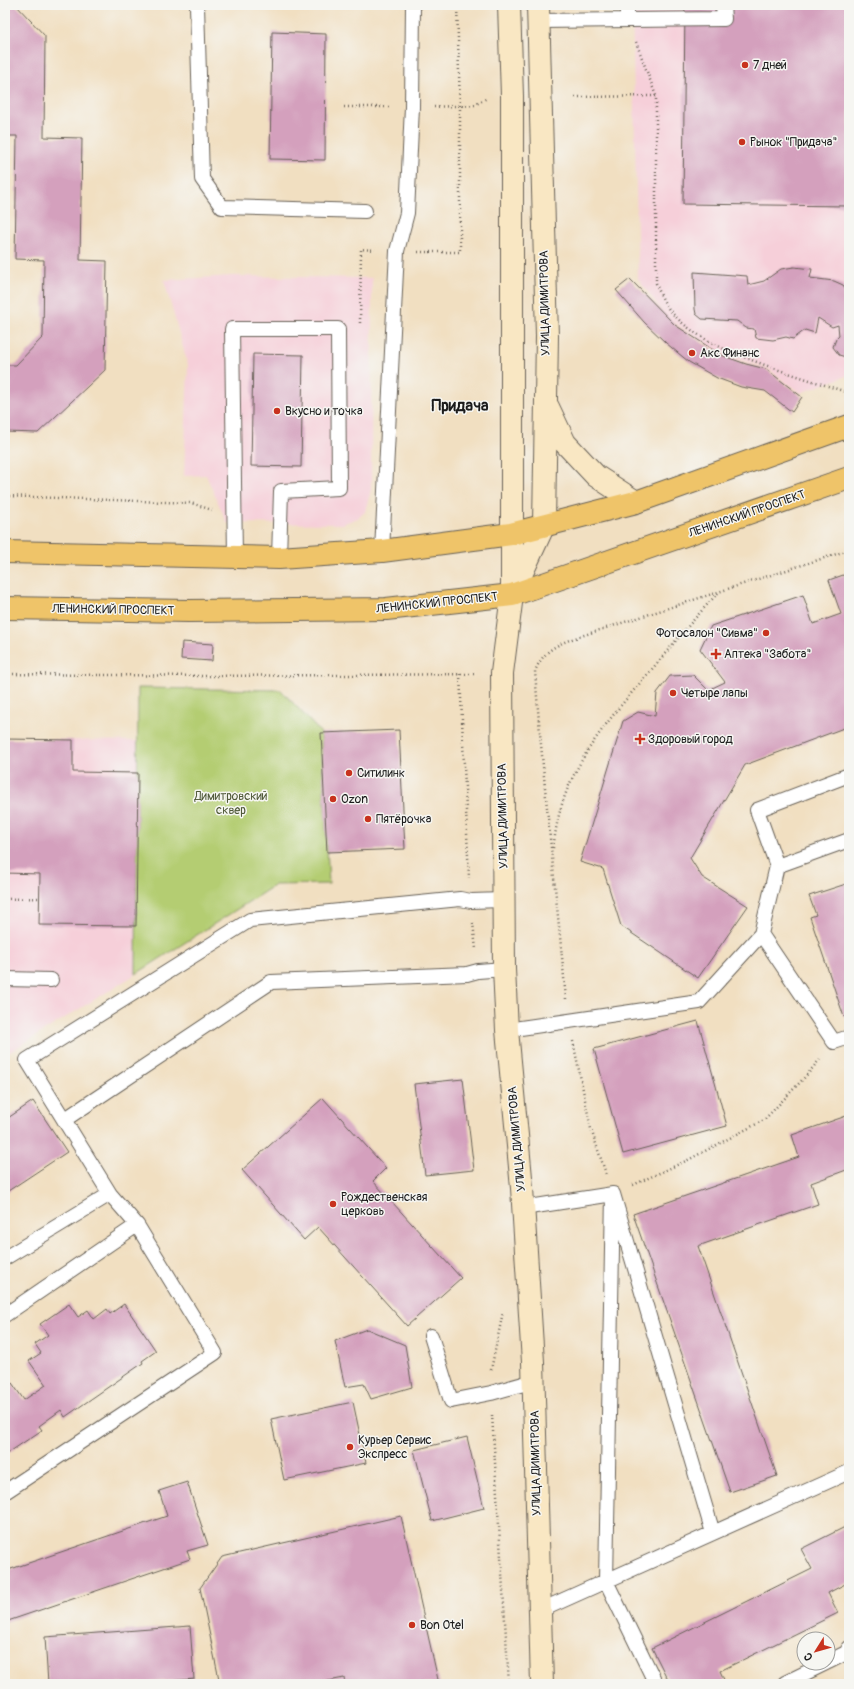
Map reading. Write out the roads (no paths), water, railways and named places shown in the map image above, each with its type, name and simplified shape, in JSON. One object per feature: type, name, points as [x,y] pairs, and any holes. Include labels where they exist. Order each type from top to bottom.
[{"type":"main road","name":"УЛИЦА ДИМИТРОВА","points":[[509,5],[512,96],[512,595],[502,673],[504,969],[507,1030],[523,1208],[534,1381],[542,1684]]},
{"type":"main road","name":"УЛИЦА ДИМИТРОВА","points":[[512,595],[544,525],[547,336],[538,13]]},
{"type":"main road","points":[[546,402],[565,443],[596,476],[636,502]]},
{"type":"main road","points":[[5,552],[279,558],[382,551],[511,534],[636,502],[849,426]]},
{"type":"main road","name":"ЛЕНИНСКИЙ ПРОСПЕКТ","points":[[5,608],[189,611],[386,609],[512,595],[849,478]]},
{"type":"lane","points":[[197,5],[202,179],[222,207],[365,211]]},
{"type":"lane","points":[[382,551],[397,251],[407,213],[412,107],[413,5]]},
{"type":"lane","points":[[538,13],[627,12],[724,19],[724,5]]},
{"type":"lane","points":[[235,557],[232,329],[338,329],[339,488],[281,491],[279,558]]},
{"type":"lane","points":[[507,1030],[699,1002],[761,934],[776,866],[757,810],[849,775]]},
{"type":"lane","points":[[776,866],[849,840]]},
{"type":"lane","points":[[5,1492],[215,1353],[137,1225],[110,1194],[27,1060],[250,920],[460,900],[471,902],[503,900]]},
{"type":"lane","points":[[761,934],[834,1042],[849,1036]]},
{"type":"lane","points":[[64,1120],[271,982],[467,974],[478,971],[504,969]]},
{"type":"lane","points":[[5,979],[51,980]]},
{"type":"lane","points":[[5,1258],[110,1194]]},
{"type":"lane","points":[[523,1208],[613,1194]]},
{"type":"lane","points":[[613,1194],[713,1533]]},
{"type":"lane","points":[[613,1194],[606,1581],[656,1684]]},
{"type":"lane","points":[[5,1315],[137,1225]]},
{"type":"lane","points":[[431,1336],[450,1401],[491,1393],[534,1381]]},
{"type":"lane","points":[[539,1611],[849,1472]]},
{"type":"lane","points":[[836,1658],[846,1653],[849,1648]]},
{"type":"lane","points":[[785,1683],[809,1671]]},
{"type":"place","name":"7 дней","points":[[745,65]]},
{"type":"place","name":"Рынок \"Придача\"","points":[[742,142]]},
{"type":"place","name":"Акс Финанс","points":[[692,353]]},
{"type":"place","name":"Вкусно и точка","points":[[277,411]]},
{"type":"place","name":"Фотосалон \"Сивма\"","points":[[766,633]]},
{"type":"place","name":"Аптека \"Забота\"","points":[[716,654]]},
{"type":"place","name":"Четыре лапы","points":[[673,693]]},
{"type":"place","name":"Здоровый город","points":[[640,739]]},
{"type":"place","name":"Ситилинк","points":[[349,773]]},
{"type":"place","name":"Ozon","points":[[333,799]]},
{"type":"place","name":"Пятёрочка","points":[[368,819]]},
{"type":"place","name":"Рождественская церковь","points":[[333,1204]]},
{"type":"place","name":"Курьер Сервис Экспресс","points":[[350,1447]]},
{"type":"place","name":"Bon Otel","points":[[412,1625]]},
{"type":"district","name":"Придача","points":[[460,406]]},
{"type":"park label","name":"Димитровский сквер","points":[[231,803]]}]
